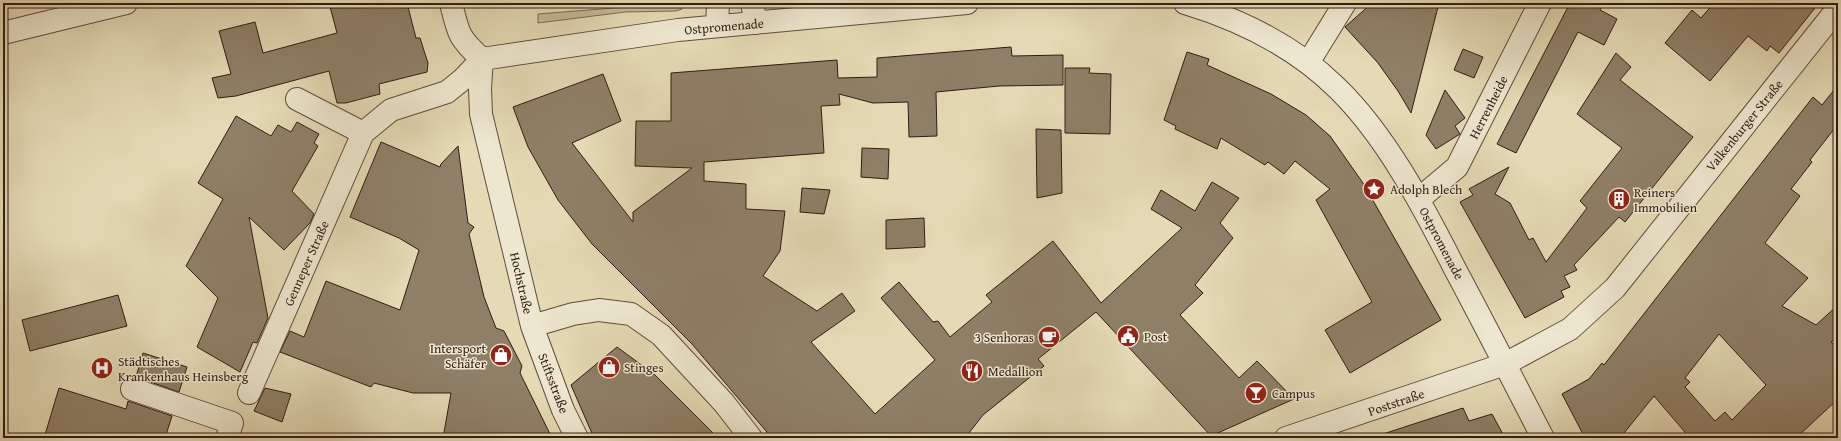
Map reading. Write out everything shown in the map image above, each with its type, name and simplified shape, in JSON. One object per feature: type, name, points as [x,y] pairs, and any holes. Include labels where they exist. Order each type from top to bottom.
[{"type":"street","points":[[3,33],[126,3]]},
{"type":"street","points":[[451,3],[458,32],[467,46],[482,59]]},
{"type":"street","points":[[717,26],[718,3]]},
{"type":"street","name":"Ostpromenade","points":[[482,59],[717,26],[754,13],[967,3]]},
{"type":"street","name":"Ostpromenade","points":[[1184,3],[1209,10],[1243,24],[1278,42],[1308,63],[1337,88],[1372,127],[1419,199],[1543,438]]},
{"type":"street","points":[[1308,63],[1345,3]]},
{"type":"street","name":"Herrenheide","points":[[1419,199],[1457,167],[1540,3]]},
{"type":"street","name":"Valkenburger Straße","points":[[1505,364],[1570,329],[1615,288],[1838,8]]},
{"type":"street","name":"Genneper Straße","points":[[249,393],[363,132],[390,110],[447,92],[463,79],[482,59]]},
{"type":"street","name":"Hochstraße","points":[[482,59],[480,88],[481,114],[532,326],[573,314],[599,310],[631,314],[661,335],[724,403],[751,438]]},
{"type":"street","points":[[297,99],[363,132]]},
{"type":"street","name":"Stiftsstraße","points":[[532,326],[563,410],[577,438]]},
{"type":"street","name":"Poststraße","points":[[1286,438],[1505,364]]},
{"type":"street","points":[[132,389],[232,423],[227,438]]},
{"type":"shaded area","points":[[682,3],[682,9],[676,11],[625,12],[538,23],[538,14]]},
{"type":"building","points":[[329,3],[407,3],[416,38],[420,38],[428,63],[427,72],[379,84],[380,94],[346,103],[337,103],[329,71],[236,96],[218,98],[212,78],[231,74],[219,31],[255,22],[263,53],[337,33]]},
{"type":"building","points":[[1372,3],[1439,3],[1411,113],[1398,91],[1378,63],[1345,27]]},
{"type":"building","points":[[1570,3],[1604,3],[1600,10],[1617,19],[1604,45],[1578,32],[1516,153],[1497,144]]},
{"type":"building","points":[[1714,3],[1819,3],[1779,53],[1770,46],[1767,51],[1748,36],[1710,81],[1665,43],[1692,10],[1701,18]]},
{"type":"building","points":[[1011,47],[1012,56],[1063,55],[1063,85],[999,86],[936,92],[937,136],[909,137],[908,102],[873,103],[839,94],[840,105],[821,106],[824,153],[704,162],[704,181],[746,184],[746,209],[785,211],[780,251],[763,276],[817,311],[842,293],[855,311],[811,342],[875,414],[935,360],[881,298],[899,282],[933,322],[938,321],[950,337],[992,302],[986,295],[1053,241],[1101,303],[1182,228],[1151,209],[1161,190],[1195,211],[1212,182],[1239,198],[1220,223],[1233,238],[1195,285],[1203,293],[1180,315],[1239,378],[1257,361],[1294,399],[1211,436],[1096,312],[1038,359],[1044,366],[983,415],[965,438],[772,438],[692,344],[592,244],[558,200],[528,147],[513,107],[603,74],[621,121],[572,143],[633,222],[633,212],[692,168],[635,166],[636,121],[671,121],[671,73],[837,60],[838,78],[877,77],[877,58]]},
{"type":"building","points":[[1463,49],[1483,57],[1474,78],[1454,70]]},
{"type":"building","points":[[1187,52],[1209,59],[1207,65],[1271,94],[1306,115],[1330,136],[1363,183],[1441,320],[1350,373],[1325,330],[1372,302],[1316,200],[1330,189],[1295,161],[1284,174],[1268,162],[1265,165],[1221,138],[1217,149],[1175,129],[1176,126],[1164,120]]},
{"type":"building","points":[[1616,53],[1631,67],[1620,80],[1693,137],[1625,222],[1619,217],[1574,265],[1577,270],[1564,276],[1570,287],[1561,291],[1564,297],[1525,318],[1460,202],[1473,195],[1469,189],[1509,167],[1495,194],[1510,203],[1529,240],[1533,238],[1546,262],[1587,208],[1580,201],[1622,148],[1577,114]]},
{"type":"building","points":[[1065,68],[1090,68],[1089,73],[1111,74],[1110,134],[1065,133]]},
{"type":"building","points":[[1838,85],[1838,124],[1810,160],[1812,162],[1791,189],[1800,196],[1765,243],[1808,278],[1782,306],[1816,325],[1838,305],[1838,336],[1831,342],[1838,350],[1838,399],[1796,438],[1690,438],[1654,396],[1620,438],[1585,438],[1562,394],[1589,379],[1602,363],[1604,365],[1813,97],[1822,105]],"holes":[[[1719,334],[1766,385],[1732,420],[1725,412],[1715,421],[1685,387],[1690,382],[1685,378]]]},
{"type":"building","points":[[1445,90],[1465,118],[1455,126],[1460,134],[1436,149],[1426,135]]},
{"type":"building","points":[[236,116],[271,136],[278,125],[291,132],[297,122],[319,134],[314,143],[318,146],[292,191],[314,214],[310,223],[284,250],[249,217],[268,318],[257,343],[253,342],[240,372],[197,347],[218,298],[186,266],[223,199],[198,183]]},
{"type":"building","points":[[1036,129],[1061,130],[1062,193],[1037,198]]},
{"type":"building","points":[[381,142],[440,167],[458,146],[468,223],[474,227],[469,234],[484,297],[496,328],[504,331],[522,366],[520,373],[552,438],[443,438],[451,393],[413,393],[374,383],[371,387],[280,352],[290,331],[304,337],[326,281],[400,310],[419,250],[399,238],[350,217]]},
{"type":"building","points":[[862,148],[889,149],[888,179],[861,177]]},
{"type":"building","points":[[802,188],[830,190],[824,214],[800,212]]},
{"type":"building","points":[[924,218],[925,247],[886,249],[886,220]]},
{"type":"building","points":[[118,295],[127,326],[30,351],[22,320]]},
{"type":"building","points":[[617,347],[655,375],[718,438],[594,438],[571,385]]},
{"type":"building","points":[[143,353],[187,367],[179,392],[136,377]]},
{"type":"building","points":[[59,388],[126,409],[128,401],[172,416],[165,438],[44,438]]},
{"type":"building","points":[[265,388],[291,394],[282,422],[254,411]]},
{"type":"building","points":[[1463,408],[1469,421],[1492,414],[1505,438],[1384,438],[1383,434]]},
{"type":"place","name":"Adolph Blech","points":[[1374,189]]},
{"type":"place","name":"Reiners Immobilien","points":[[1619,199]]},
{"type":"place","name":"Post","points":[[1128,336]]},
{"type":"place","name":"3 Senhoras","points":[[1049,337]]},
{"type":"place","name":"Intersport Schäfer","points":[[501,355]]},
{"type":"place","name":"Stinges","points":[[609,367]]},
{"type":"place","name":"Städtisches Krankenhaus Heinsberg","points":[[102,368]]},
{"type":"place","name":"Medallion","points":[[972,371]]},
{"type":"place","name":"Campus","points":[[1256,393]]}]
